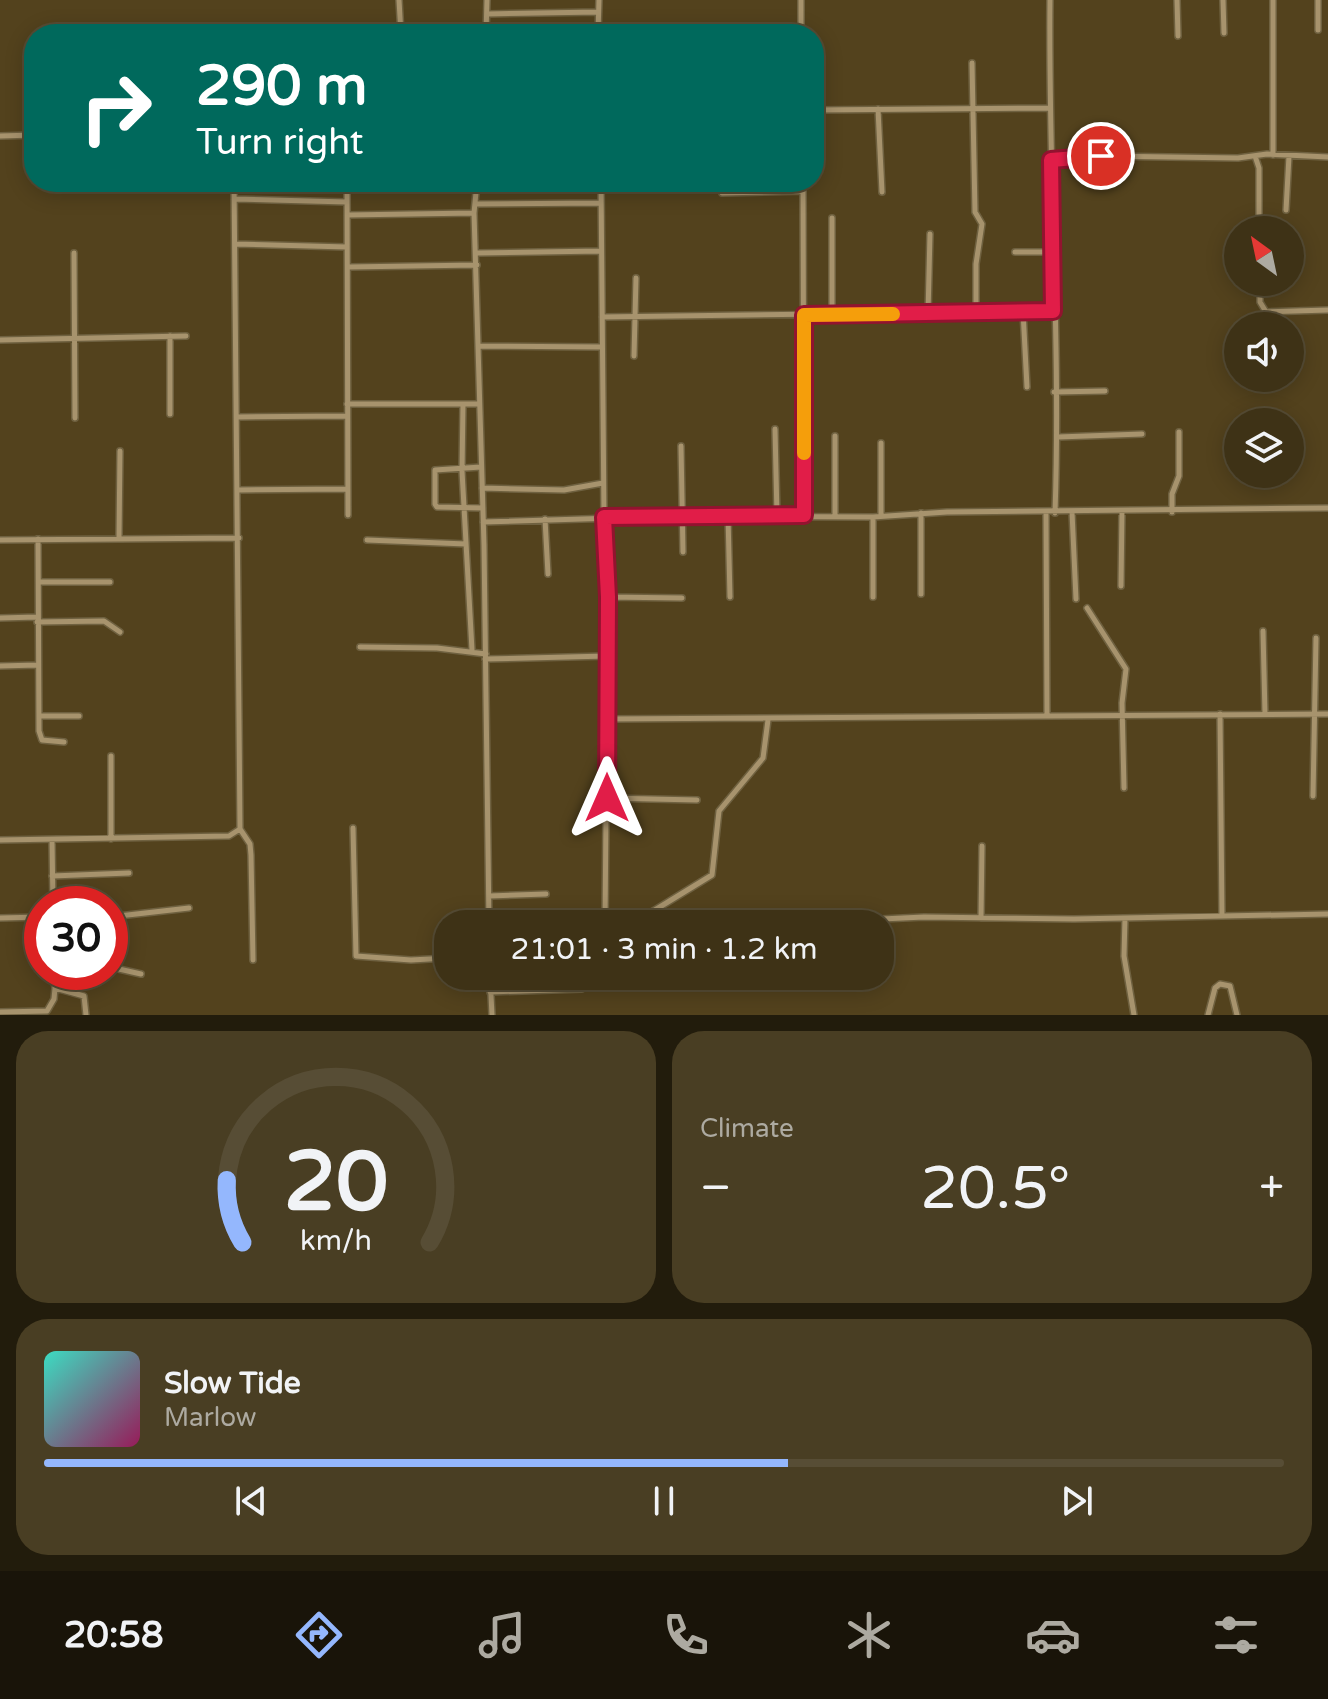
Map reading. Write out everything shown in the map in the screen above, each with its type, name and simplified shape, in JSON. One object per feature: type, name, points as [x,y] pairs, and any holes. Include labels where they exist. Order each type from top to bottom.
[{"type":"street","points":[[399,0],[400,24]]},
{"type":"street","points":[[486,24],[487,0]]},
{"type":"street","points":[[598,24],[599,0]]},
{"type":"street","points":[[801,0],[801,24]]},
{"type":"street","points":[[1050,0],[1054,392],[1058,437],[1055,513]]},
{"type":"street","points":[[1177,0],[1178,36]]},
{"type":"street","points":[[1223,0],[1224,33]]},
{"type":"street","points":[[1273,0],[1273,155]]},
{"type":"street","points":[[1318,0],[1318,30]]},
{"type":"street","points":[[487,14],[598,12]]},
{"type":"street","points":[[972,63],[975,212],[982,224],[976,264],[976,313]]},
{"type":"street","points":[[824,110],[1050,108]]},
{"type":"street","points":[[878,109],[882,192]]},
{"type":"street","points":[[0,136],[24,135]]},
{"type":"street","points":[[1051,160],[1101,156],[1328,157]]},
{"type":"street","points":[[1255,156],[1259,168],[1259,216]]},
{"type":"street","points":[[1286,210],[1289,156]]},
{"type":"street","points":[[234,192],[240,829],[250,844],[253,960]]},
{"type":"street","points":[[347,192],[348,515]]},
{"type":"street","points":[[476,192],[474,213],[478,253],[478,404],[483,508],[489,910]]},
{"type":"street","points":[[601,192],[603,483],[608,597],[606,910]]},
{"type":"street","points":[[722,193],[762,192]]},
{"type":"street","points":[[803,192],[804,515]]},
{"type":"street","points":[[234,199],[347,202]]},
{"type":"street","points":[[475,204],[601,203]]},
{"type":"street","points":[[347,215],[474,213]]},
{"type":"street","points":[[832,218],[832,315]]},
{"type":"street","points":[[928,314],[930,234]]},
{"type":"street","points":[[235,244],[347,247]]},
{"type":"street","points":[[478,253],[601,251]]},
{"type":"street","points":[[1015,252],[1053,252]]},
{"type":"street","points":[[74,253],[75,418]]},
{"type":"street","points":[[348,267],[477,265]]},
{"type":"street","points":[[634,356],[636,278]]},
{"type":"street","points":[[1260,296],[1266,312],[1328,310]]},
{"type":"street","points":[[1023,311],[1027,387]]},
{"type":"street","points":[[602,317],[1053,311]]},
{"type":"street","points":[[170,336],[170,414]]},
{"type":"street","points":[[0,340],[186,336]]},
{"type":"street","points":[[478,346],[602,347]]},
{"type":"street","points":[[1054,392],[1105,391]]},
{"type":"street","points":[[347,404],[478,404]]},
{"type":"street","points":[[463,404],[462,468],[472,650]]},
{"type":"street","points":[[237,417],[347,416]]},
{"type":"street","points":[[775,429],[777,516]]},
{"type":"street","points":[[1172,512],[1172,494],[1179,476],[1179,432]]},
{"type":"street","points":[[1058,437],[1142,434]]},
{"type":"street","points":[[835,436],[835,516]]},
{"type":"street","points":[[881,443],[881,516]]},
{"type":"street","points":[[681,446],[683,552]]},
{"type":"street","points":[[119,538],[120,451]]},
{"type":"street","points":[[481,467],[435,470],[435,504],[483,508]]},
{"type":"street","points":[[482,488],[564,490],[603,483]]},
{"type":"street","points":[[238,490],[348,489]]},
{"type":"street","points":[[483,522],[604,517],[873,517],[921,513],[1328,508]]},
{"type":"street","points":[[1121,586],[1122,511]]},
{"type":"street","points":[[1072,512],[1076,599]]},
{"type":"street","points":[[921,513],[921,594]]},
{"type":"street","points":[[1046,513],[1047,714]]},
{"type":"street","points":[[728,516],[730,597]]},
{"type":"street","points":[[873,517],[873,597]]},
{"type":"street","points":[[545,519],[548,574]]},
{"type":"street","points":[[0,540],[239,538]]},
{"type":"street","points":[[38,539],[37,665],[42,740],[64,742]]},
{"type":"street","points":[[367,540],[466,544]]},
{"type":"street","points":[[39,582],[110,582]]},
{"type":"street","points":[[608,597],[682,598]]},
{"type":"street","points":[[1087,608],[1126,669],[1124,788]]},
{"type":"street","points":[[0,618],[104,621],[120,632]]},
{"type":"street","points":[[1263,631],[1265,714]]},
{"type":"street","points":[[1313,796],[1316,638]]},
{"type":"street","points":[[360,647],[472,650],[486,656],[607,656]]},
{"type":"street","points":[[0,666],[37,665]]},
{"type":"street","points":[[1220,714],[1222,916]]},
{"type":"street","points":[[606,719],[1328,714]]},
{"type":"street","points":[[40,716],[79,716]]},
{"type":"street","points":[[654,910],[712,875],[719,811],[763,758],[768,720]]},
{"type":"street","points":[[111,756],[111,839]]},
{"type":"street","points":[[607,798],[697,800]]},
{"type":"street","points":[[353,828],[356,956],[434,959]]},
{"type":"street","points":[[0,840],[229,836],[240,829]]},
{"type":"street","points":[[52,840],[52,886]]},
{"type":"street","points":[[981,918],[982,846]]},
{"type":"street","points":[[52,876],[129,873]]},
{"type":"street","points":[[489,896],[546,894]]},
{"type":"street","points":[[128,915],[189,908]]},
{"type":"street","points":[[894,920],[1328,914]]},
{"type":"street","points":[[0,918],[24,917]]},
{"type":"street","points":[[1125,918],[1124,956],[1134,1015]]},
{"type":"street","points":[[128,971],[141,974]]},
{"type":"street","points":[[1208,1015],[1215,988],[1220,984],[1230,986],[1234,993],[1237,1015]]},
{"type":"street","points":[[0,1012],[47,1011],[55,990]]},
{"type":"street","points":[[62,990],[84,996],[86,1015]]},
{"type":"street","points":[[492,1015],[490,992],[551,990]]},
{"type":"slow traffic","points":[[804,453],[804,315],[893,314]]},
{"type":"route","points":[[607,798],[608,597],[604,517],[804,515],[804,315],[1053,311],[1051,160],[1101,156]]}]
